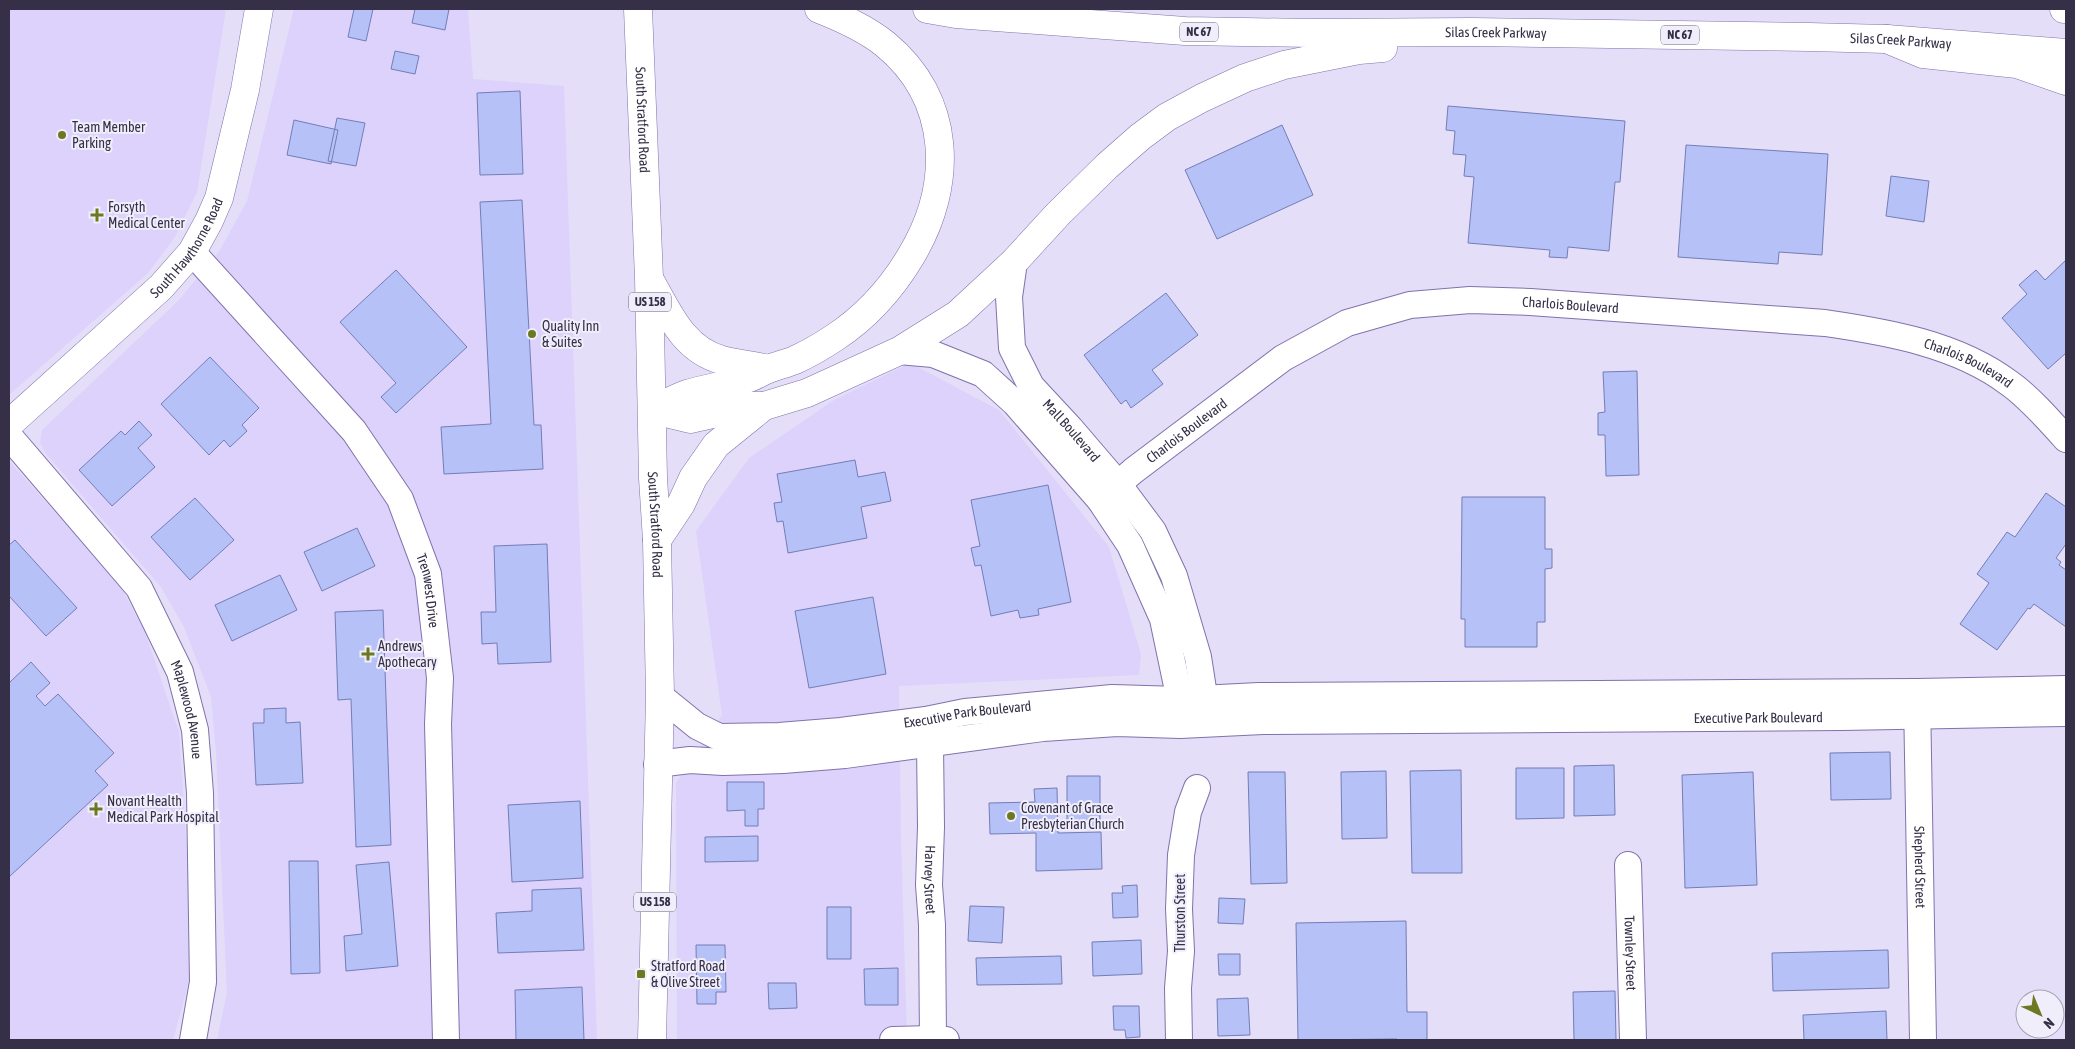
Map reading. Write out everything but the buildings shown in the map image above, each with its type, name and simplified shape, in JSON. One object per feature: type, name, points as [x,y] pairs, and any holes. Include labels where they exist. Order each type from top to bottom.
[{"type":"main road","name":"South Hawthorne Road","points":[[9,424],[161,287],[192,252],[209,222],[219,198],[251,62],[259,9]]},
{"type":"main road","name":"South Stratford Road","points":[[638,9],[649,278],[660,696],[652,1040]]},
{"type":"main road","points":[[653,410],[686,394],[751,378],[768,369],[797,359],[835,338],[852,326],[878,301],[900,274],[919,243],[930,216],[941,168],[940,145],[932,106],[917,78],[885,44],[864,30],[818,9]]},
{"type":"main road","name":"Silas Creek Parkway","points":[[928,9],[956,14],[1176,31],[1311,33],[1472,32],[1887,39],[2066,53]]},
{"type":"main road","points":[[653,410],[690,419],[748,406],[764,406],[807,393],[899,352],[958,314],[1014,262],[1058,214],[1107,166],[1140,137],[1167,117],[1245,78],[1284,65],[1359,50],[1414,46],[1472,32]]},
{"type":"main road","points":[[1887,39],[1923,54],[2017,64],[2066,80]]},
{"type":"main road","points":[[649,278],[684,338],[696,348],[722,360],[751,364],[768,369]]},
{"type":"main road","points":[[657,540],[681,504],[693,478],[716,445],[764,406]]},
{"type":"street","name":"Trenwest Drive","points":[[192,252],[354,431],[400,499],[428,574],[440,678],[438,724],[446,1040]]},
{"type":"street","name":"Mall Boulevard","points":[[1014,262],[1009,298],[1012,348],[1031,386],[1070,428],[1109,492],[1163,619],[1193,712]]},
{"type":"street","name":"Charlois Boulevard","points":[[1109,492],[1184,432],[1283,358],[1347,323],[1410,305],[1470,300],[1530,302],[1825,323],[1868,330],[1931,345],[1978,364],[2010,383],[2066,439]]},
{"type":"street","name":"Mall Boulevard","points":[[899,352],[933,354],[983,374],[1153,531],[1176,585],[1198,657],[1193,712]]},
{"type":"street","name":"Maplewood Avenue","points":[[9,436],[140,588],[180,672],[195,730],[200,793],[203,982],[193,1040]]},
{"type":"street","points":[[1151,590],[1176,585]]},
{"type":"street","name":"Executive Park Boulevard","points":[[1290,708],[1451,720],[1916,704],[2066,689]]},
{"type":"street","points":[[1451,720],[1454,694]]},
{"type":"street","name":"Executive Park Boulevard","points":[[660,696],[697,726],[719,737],[779,736],[841,731],[928,732],[1042,728],[1117,723],[1193,712],[1290,708],[1454,694],[1916,704],[2066,713]]},
{"type":"street","name":"Shepherd Street","points":[[1916,704],[1923,1040]]},
{"type":"street","name":"Executive Park Boulevard","points":[[658,764],[690,760],[724,762],[845,755],[928,732]]},
{"type":"street","name":"Harvey Street","points":[[928,732],[932,826],[929,885],[937,1040]]},
{"type":"street","name":"Thurston Street","points":[[1179,1040],[1178,988],[1181,951],[1179,909],[1181,855],[1188,812],[1197,788]]},
{"type":"street","name":"Townley Street","points":[[1628,865],[1634,1040]]},
{"type":"street","points":[[893,1040],[937,1040]]},
{"type":"shaded area","name":"Forsyth Medical Center","points":[[9,9],[226,9],[197,192],[175,237],[148,273],[9,395]]},
{"type":"shaded area","points":[[294,9],[468,9],[473,79],[564,86],[597,1040],[217,1040],[227,993],[216,752],[211,697],[184,627],[161,587],[47,455],[40,443],[42,430],[179,300],[220,250],[247,201]]},
{"type":"shaded area","points":[[910,363],[999,410],[1109,547],[1141,654],[1139,675],[899,686],[907,1040],[677,1040],[676,783],[722,715],[696,531],[749,458],[834,400]]},
{"type":"shaded area","points":[[9,461],[119,583],[146,635],[179,732],[194,963],[173,1040],[9,1040]]},
{"type":"place","name":"Team Member Parking","points":[[62,135]]},
{"type":"place","name":"Forsyth Medical Center","points":[[97,215]]},
{"type":"place","name":"Quality Inn & Suites","points":[[532,334]]},
{"type":"place","name":"Andrews Apothecary","points":[[368,654]]},
{"type":"place","name":"Novant Health Medical Park Hospital","points":[[96,809]]},
{"type":"place","name":"Covenant of Grace Presbyterian Church","points":[[1011,816]]},
{"type":"place","name":"Stratford Road & Olive Street","points":[[641,974]]}]
